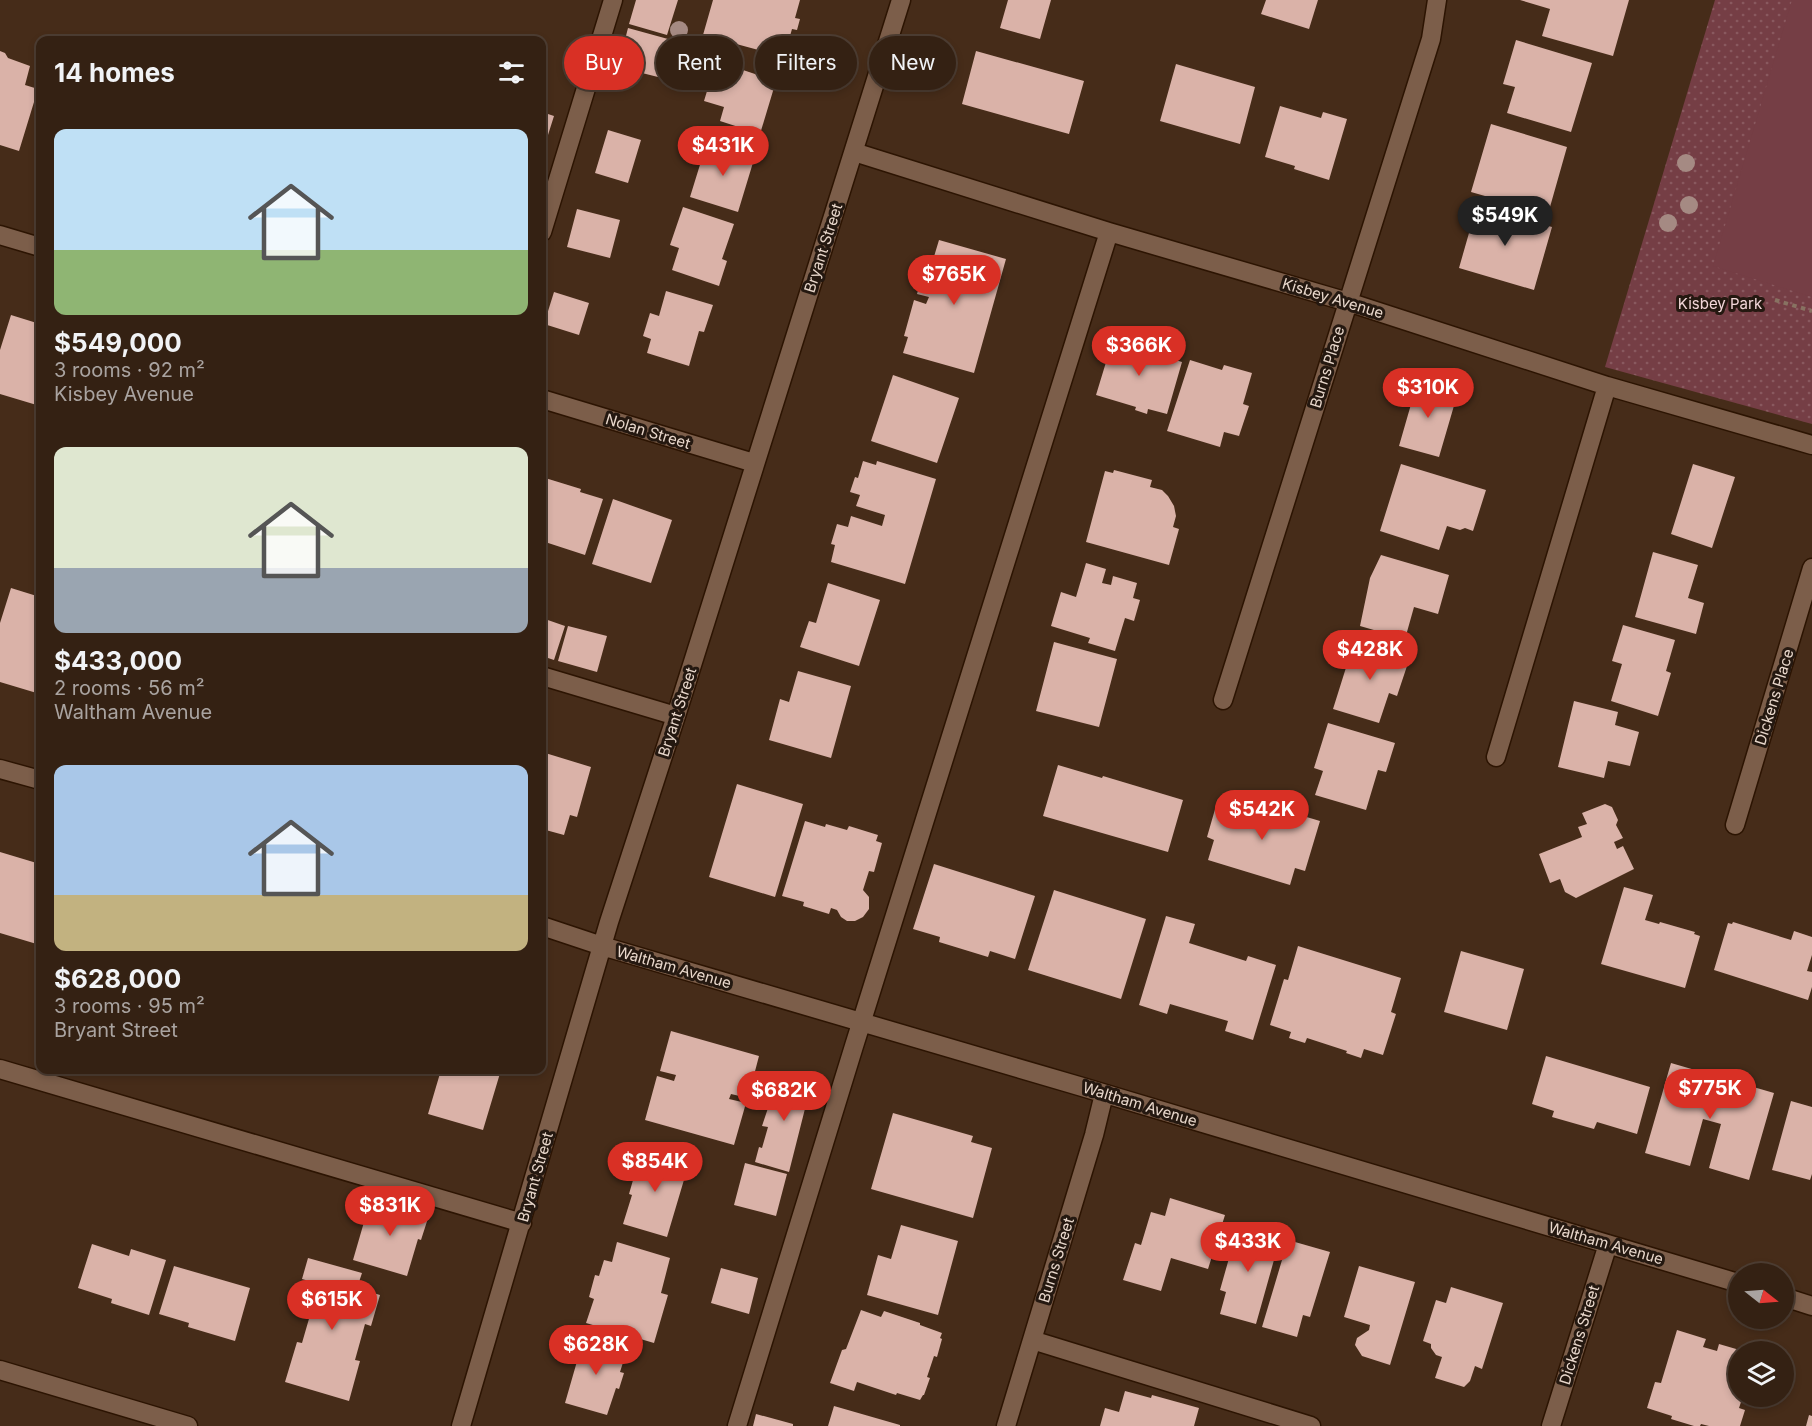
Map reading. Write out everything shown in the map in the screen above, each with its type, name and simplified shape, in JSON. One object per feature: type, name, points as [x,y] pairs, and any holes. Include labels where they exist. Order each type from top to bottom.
[{"type":"street","points":[[546,219],[613,0]]},
{"type":"street","name":"Bryant Street","points":[[461,1426],[602,946],[901,0]]},
{"type":"street","name":"Burns Place","points":[[1223,699],[1431,39],[1437,0]]},
{"type":"street","name":"Kisbey Avenue","points":[[854,152],[1109,232],[1348,302],[1607,386],[1812,445]]},
{"type":"street","points":[[737,1426],[1109,232]]},
{"type":"street","points":[[0,235],[36,246]]},
{"type":"street","points":[[1496,757],[1607,386]]},
{"type":"street","name":"Nolan Street","points":[[546,400],[754,463]]},
{"type":"street","name":"Dickens Place","points":[[1735,825],[1812,568]]},
{"type":"street","points":[[546,677],[676,716]]},
{"type":"street","points":[[0,769],[36,779]]},
{"type":"street","name":"Waltham Avenue","points":[[546,927],[602,946],[862,1021],[1728,1281]]},
{"type":"street","points":[[0,1069],[522,1223]]},
{"type":"street","name":"Burns Street","points":[[1006,1426],[1094,1136],[1104,1094]]},
{"type":"street","name":"Dickens Street","points":[[1551,1426],[1608,1244]]},
{"type":"street","points":[[1794,1301],[1812,1306]]},
{"type":"street","points":[[1032,1340],[1288,1423],[1311,1426]]},
{"type":"street","points":[[0,1370],[188,1426]]},
{"type":"path","points":[[1775,300],[1812,311]]},
{"type":"green space","name":"Kisbey Park","points":[[1715,0],[1812,0],[1812,424],[1605,367]]},
{"type":"green space","points":[[1792,0],[1812,0],[1812,297],[1713,266]]},
{"type":"building","points":[[636,0],[678,0],[667,35],[629,24]]},
{"type":"building","points":[[713,0],[800,0],[795,18],[800,19],[797,30],[792,29],[790,36],[755,36],[755,49],[743,46],[743,36],[703,35]]},
{"type":"building","points":[[1008,0],[1051,0],[1040,39],[1000,28]]},
{"type":"building","points":[[1266,0],[1318,0],[1309,29],[1261,14]]},
{"type":"building","points":[[1520,0],[1629,0],[1613,56],[1542,36],[1550,9]]},
{"type":"building","points":[[628,28],[657,36],[656,76],[644,74],[644,36],[626,36]]},
{"type":"building","points":[[1516,40],[1592,63],[1571,132],[1507,113],[1515,87],[1503,84]]},
{"type":"building","points":[[0,51],[8,58],[30,66],[25,85],[36,88],[36,96],[19,151],[0,145]]},
{"type":"building","points":[[976,51],[1084,81],[1069,134],[962,104]]},
{"type":"building","points":[[1176,64],[1255,87],[1240,144],[1160,121]]},
{"type":"building","points":[[743,70],[755,74],[755,90],[773,90],[760,134],[720,121],[724,107],[704,101],[707,90],[743,90]]},
{"type":"building","points":[[1280,106],[1321,118],[1323,112],[1347,119],[1329,180],[1265,157]]},
{"type":"building","points":[[546,113],[554,116],[546,141]]},
{"type":"building","points":[[1491,124],[1567,147],[1548,214],[1471,192]]},
{"type":"building","points":[[608,130],[641,140],[628,183],[595,173]]},
{"type":"building","points":[[707,142],[755,156],[738,212],[690,197]]},
{"type":"building","points":[[1477,205],[1552,227],[1534,290],[1459,268]]},
{"type":"building","points":[[683,207],[734,224],[722,259],[727,261],[719,286],[672,270],[679,248],[670,245]]},
{"type":"building","points":[[577,209],[620,220],[610,258],[567,247]]},
{"type":"building","points":[[939,240],[1006,259],[974,373],[903,353],[908,337],[904,336],[914,300],[926,304],[929,297],[917,294],[927,258],[933,260]]},
{"type":"building","points":[[666,291],[713,305],[704,332],[699,331],[689,366],[647,353],[651,339],[643,336],[650,313],[659,316]]},
{"type":"building","points":[[554,292],[589,303],[579,335],[546,325]]},
{"type":"building","points":[[11,315],[36,323],[36,405],[0,394],[0,350]]},
{"type":"building","points":[[1114,336],[1147,346],[1146,351],[1182,362],[1167,414],[1148,409],[1147,414],[1135,410],[1136,407],[1096,395]]},
{"type":"building","points":[[1190,360],[1222,370],[1224,365],[1252,373],[1243,404],[1249,406],[1239,436],[1224,432],[1220,447],[1167,431]]},
{"type":"building","points":[[893,375],[959,398],[937,463],[871,441]]},
{"type":"building","points":[[1418,380],[1458,392],[1439,457],[1399,446]]},
{"type":"building","points":[[863,461],[876,465],[877,461],[936,479],[905,584],[831,562],[835,545],[831,544],[837,524],[848,527],[851,516],[882,526],[885,515],[856,506],[860,495],[850,492],[855,477],[858,478]]},
{"type":"building","points":[[1401,464],[1486,490],[1473,531],[1447,526],[1439,550],[1380,531]]},
{"type":"building","points":[[1693,464],[1735,477],[1712,548],[1671,534]]},
{"type":"building","points":[[1114,470],[1152,480],[1150,487],[1162,490],[1174,506],[1176,516],[1173,527],[1179,529],[1169,565],[1086,542],[1105,471],[1113,473]]},
{"type":"building","points":[[546,478],[581,489],[580,492],[603,499],[585,555],[546,542]]},
{"type":"building","points":[[613,499],[672,520],[651,583],[592,564]]},
{"type":"building","points":[[1653,552],[1698,565],[1688,598],[1704,603],[1696,634],[1635,617]]},
{"type":"building","points":[[1381,555],[1449,575],[1438,614],[1414,607],[1405,639],[1360,626],[1370,578]]},
{"type":"building","points":[[1086,563],[1106,569],[1102,583],[1111,585],[1113,576],[1137,583],[1133,598],[1140,600],[1134,621],[1125,618],[1115,651],[1088,643],[1090,638],[1051,626],[1061,592],[1076,597]]},
{"type":"building","points":[[828,583],[880,600],[859,666],[800,647],[809,621],[816,623]]},
{"type":"building","points":[[11,588],[36,596],[36,693],[0,682],[0,623]]},
{"type":"building","points":[[546,619],[565,626],[554,660],[546,657]]},
{"type":"building","points":[[1623,625],[1675,640],[1666,671],[1671,673],[1658,716],[1611,701],[1622,664],[1612,661]]},
{"type":"building","points":[[568,626],[607,636],[597,672],[558,661]]},
{"type":"building","points":[[1355,639],[1401,653],[1400,657],[1409,660],[1397,696],[1389,693],[1379,723],[1333,709]]},
{"type":"building","points":[[1054,642],[1117,659],[1099,727],[1036,711]]},
{"type":"building","points":[[798,671],[851,686],[831,758],[769,740],[780,699],[789,702]]},
{"type":"building","points":[[1574,701],[1618,712],[1615,725],[1639,732],[1630,766],[1608,761],[1604,778],[1558,767]]},
{"type":"building","points":[[1328,723],[1395,743],[1386,772],[1378,770],[1366,810],[1315,795],[1323,771],[1314,768]]},
{"type":"building","points":[[546,753],[591,767],[577,817],[570,815],[564,835],[546,830]]},
{"type":"building","points":[[1058,765],[1183,800],[1168,852],[1043,816]]},
{"type":"building","points":[[737,784],[803,804],[775,897],[709,877]]},
{"type":"building","points":[[1218,799],[1271,815],[1273,807],[1320,821],[1305,871],[1295,868],[1290,885],[1208,860],[1214,840],[1207,837]]},
{"type":"building","points":[[1605,804],[1612,807],[1618,820],[1616,825],[1623,838],[1614,842],[1617,849],[1623,846],[1634,869],[1576,898],[1565,892],[1560,879],[1550,883],[1539,854],[1582,837],[1578,827],[1587,824],[1582,813]]},
{"type":"building","points":[[805,821],[847,830],[849,826],[878,835],[876,841],[882,843],[874,872],[869,871],[863,890],[869,897],[869,909],[863,917],[855,921],[847,921],[837,910],[831,908],[829,914],[803,906],[804,902],[782,896]]},
{"type":"building","points":[[0,852],[36,863],[36,944],[0,933]]},
{"type":"building","points":[[934,864],[1035,896],[1015,959],[990,951],[988,957],[939,942],[940,937],[913,929]]},
{"type":"building","points":[[1624,887],[1653,895],[1645,920],[1695,932],[1694,934],[1700,936],[1685,988],[1601,964]]},
{"type":"building","points":[[1054,890],[1146,919],[1121,999],[1028,970]]},
{"type":"building","points":[[1166,916],[1195,924],[1189,943],[1246,961],[1248,956],[1276,965],[1253,1040],[1225,1031],[1228,1021],[1170,1004],[1167,1014],[1139,1005]]},
{"type":"building","points":[[1733,922],[1791,940],[1794,931],[1812,937],[1812,955],[1807,971],[1812,972],[1812,987],[1808,1000],[1714,970],[1728,923]]},
{"type":"building","points":[[1298,946],[1401,978],[1391,1012],[1396,1014],[1383,1055],[1364,1049],[1361,1058],[1307,1038],[1305,1043],[1289,1038],[1291,1032],[1270,1025],[1284,979],[1288,980]]},
{"type":"building","points":[[1461,951],[1524,969],[1507,1030],[1444,1012]]},
{"type":"building","points":[[671,1031],[759,1056],[748,1098],[731,1094],[729,1099],[746,1103],[734,1145],[645,1120],[657,1076],[674,1081],[676,1075],[660,1071]]},
{"type":"building","points":[[1546,1056],[1650,1087],[1637,1134],[1597,1122],[1594,1129],[1552,1117],[1554,1111],[1532,1104]]},
{"type":"building","points":[[1671,1063],[1774,1093],[1749,1180],[1709,1168],[1721,1124],[1703,1119],[1690,1166],[1645,1153]]},
{"type":"building","points":[[780,1072],[812,1081],[789,1172],[755,1162],[768,1127],[762,1126]]},
{"type":"building","points":[[440,1074],[500,1074],[483,1130],[428,1114]]},
{"type":"building","points":[[1791,1101],[1812,1107],[1812,1174],[1810,1180],[1772,1170]]},
{"type":"building","points":[[893,1113],[973,1136],[971,1142],[992,1148],[973,1218],[871,1189]]},
{"type":"building","points":[[642,1149],[689,1163],[667,1237],[623,1224]]},
{"type":"building","points":[[745,1163],[787,1174],[776,1216],[734,1205]]},
{"type":"building","points":[[371,1198],[429,1215],[421,1240],[418,1239],[407,1276],[353,1260]]},
{"type":"building","points":[[1170,1198],[1225,1215],[1208,1269],[1171,1258],[1161,1291],[1123,1280],[1135,1243],[1141,1245],[1151,1212],[1165,1216]]},
{"type":"building","points":[[1239,1223],[1281,1235],[1256,1324],[1220,1314],[1226,1292],[1220,1290]]},
{"type":"building","points":[[901,1225],[958,1241],[938,1315],[867,1295],[878,1255],[891,1259]]},
{"type":"building","points":[[1288,1240],[1330,1252],[1310,1317],[1303,1315],[1297,1337],[1262,1327]]},
{"type":"building","points":[[617,1242],[670,1258],[661,1293],[668,1295],[654,1343],[586,1323],[594,1299],[589,1297],[595,1275],[599,1276],[604,1260],[612,1262]]},
{"type":"building","points":[[92,1244],[129,1256],[131,1249],[166,1260],[149,1315],[111,1303],[112,1299],[78,1288]]},
{"type":"building","points":[[308,1258],[362,1273],[357,1288],[380,1295],[371,1326],[365,1324],[355,1360],[360,1361],[349,1401],[285,1382],[297,1342],[302,1343],[319,1284],[302,1279]]},
{"type":"building","points":[[174,1266],[250,1288],[235,1341],[188,1327],[189,1323],[159,1314]]},
{"type":"building","points":[[1359,1266],[1415,1282],[1390,1365],[1362,1356],[1355,1345],[1357,1338],[1369,1330],[1370,1325],[1344,1317]]},
{"type":"building","points":[[721,1268],[758,1278],[749,1314],[711,1303]]},
{"type":"building","points":[[1451,1287],[1503,1303],[1482,1369],[1475,1366],[1470,1381],[1464,1387],[1435,1378],[1442,1357],[1436,1355],[1431,1344],[1423,1341],[1436,1300],[1446,1303]]},
{"type":"building","points":[[861,1310],[881,1317],[884,1311],[942,1333],[937,1357],[934,1356],[927,1377],[930,1378],[920,1400],[857,1382],[854,1391],[830,1383],[842,1350],[846,1349]]},
{"type":"building","points":[[1677,1330],[1706,1339],[1703,1347],[1717,1351],[1719,1344],[1728,1347],[1728,1407],[1739,1407],[1745,1410],[1740,1426],[1701,1424],[1694,1426],[1647,1408],[1655,1382],[1661,1383]]},
{"type":"building","points":[[584,1337],[627,1350],[620,1372],[624,1373],[607,1415],[565,1403]]},
{"type":"building","points":[[1125,1391],[1151,1398],[1152,1395],[1199,1408],[1194,1426],[1100,1426],[1105,1408],[1119,1412]]},
{"type":"building","points":[[834,1406],[900,1425],[900,1426],[828,1426]]},
{"type":"building","points":[[756,1414],[793,1424],[793,1426],[753,1426]]},
{"type":"building","points":[[1809,1415],[1812,1416],[1812,1426],[1806,1426]]}]
